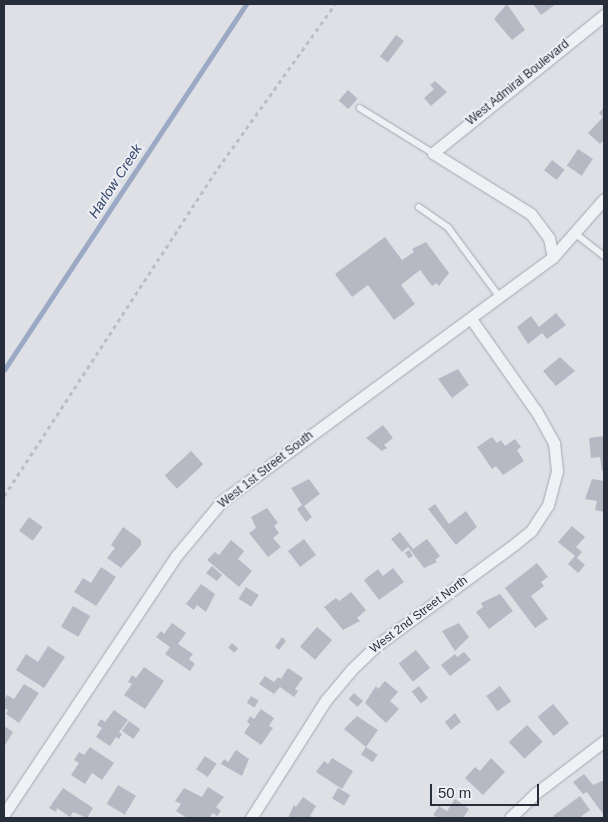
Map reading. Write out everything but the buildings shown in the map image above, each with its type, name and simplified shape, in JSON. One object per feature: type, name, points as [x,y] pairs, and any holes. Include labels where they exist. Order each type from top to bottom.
[{"type":"street","name":"West Admiral Boulevard","points":[[433,153],[604,15]]},
{"type":"street","points":[[433,153],[531,214],[549,238],[553,256]]},
{"type":"street","name":"West 1st Street South","points":[[4,814],[177,555],[222,501],[471,319],[553,256],[576,234],[604,199]]},
{"type":"street","name":"West 2nd Street North","points":[[251,818],[326,700],[350,671],[376,646],[531,530],[548,504],[557,470],[554,443],[536,412],[471,319]]},
{"type":"street","points":[[510,818],[536,793],[604,741]]},
{"type":"lane","points":[[360,108],[433,153]]},
{"type":"lane","points":[[419,208],[448,227],[500,297]]},
{"type":"lane","points":[[576,234],[604,256]]},
{"type":"path","points":[[4,496],[218,168],[335,4]]},
{"type":"waterway","name":"Harlow Creek","points":[[4,370],[246,4]]}]
